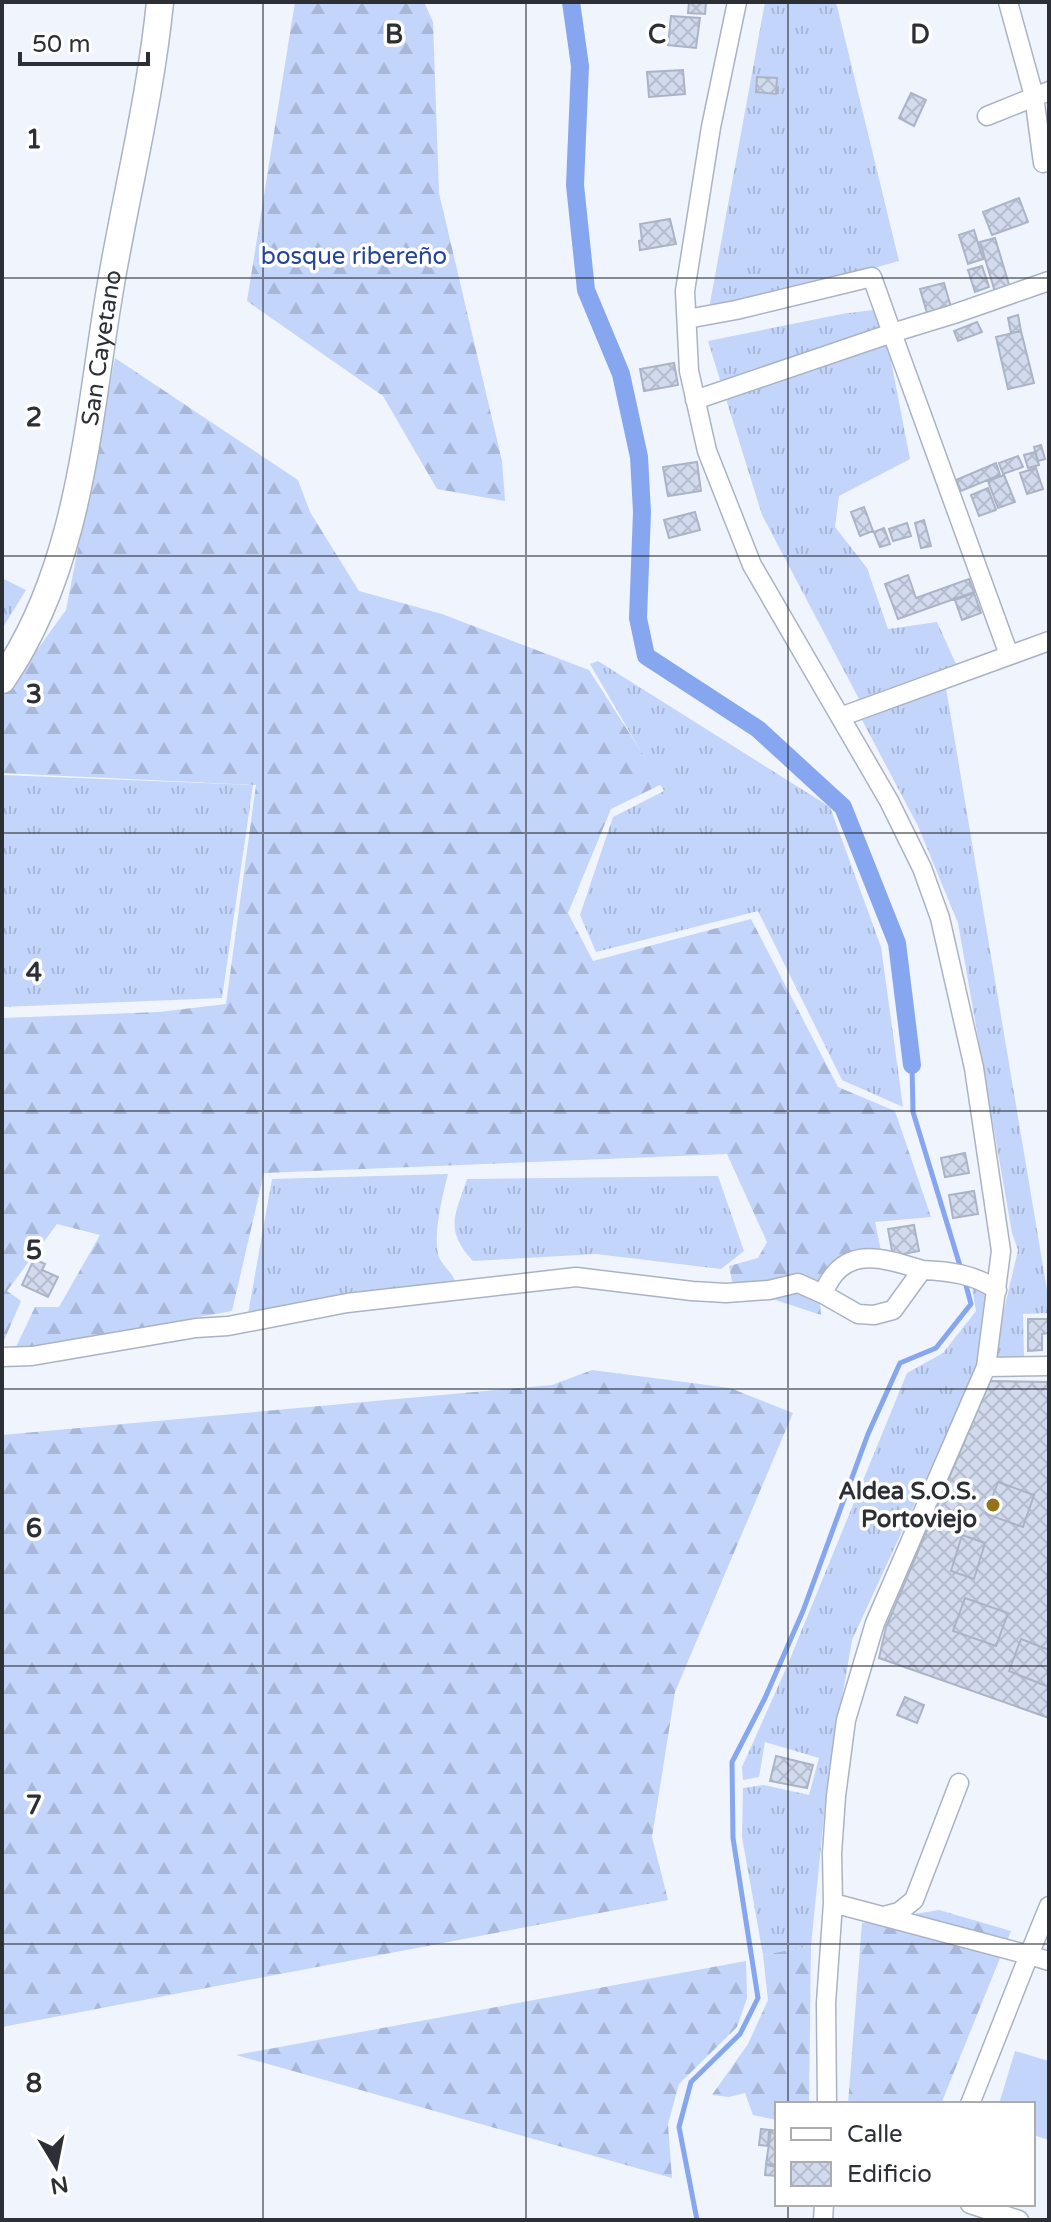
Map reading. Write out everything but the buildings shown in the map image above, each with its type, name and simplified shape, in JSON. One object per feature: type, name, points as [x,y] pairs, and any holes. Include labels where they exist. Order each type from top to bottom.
[{"type":"main road","name":"San Cayetano","points":[[2,680],[47,597],[74,509],[113,272],[154,60],[160,2]]},
{"type":"street","points":[[737,2],[711,127],[685,291],[689,371],[695,400],[707,451],[752,565],[889,801],[922,868],[940,918],[974,1068],[1001,1251],[986,1367],[875,1623],[846,1720],[836,1796],[826,2003],[827,2102]]},
{"type":"street","points":[[1008,2],[1041,94],[1043,163]]},
{"type":"street","points":[[987,116],[1041,94]]},
{"type":"street","points":[[687,319],[872,277],[1009,655]]},
{"type":"street","points":[[695,400],[1049,281]]},
{"type":"street","points":[[840,717],[1049,641]]},
{"type":"street","points":[[823,1294],[830,1277],[856,1259],[871,1256],[922,1270],[950,1272],[983,1280],[997,1290]]},
{"type":"street","points":[[2,1357],[32,1356],[196,1328],[228,1326],[347,1303],[576,1277],[726,1293],[769,1290],[798,1283],[858,1314],[874,1315],[893,1310],[922,1270]]},
{"type":"street","points":[[986,1367],[1049,1366]]},
{"type":"street","points":[[884,1916],[899,1912],[914,1900],[959,1783]]},
{"type":"street","points":[[833,1903],[1049,1961]]},
{"type":"street","points":[[971,2102],[1049,1906]]},
{"type":"street","points":[[976,2206],[1019,2220]]},
{"type":"green space","name":"bosque ribereño","points":[[295,2],[424,2],[433,22],[439,193],[502,461],[505,501],[437,489],[383,396],[247,301]]},
{"type":"green space","points":[[765,2],[836,2],[899,261],[708,314]]},
{"type":"green space","points":[[881,309],[910,459],[839,496],[835,527],[867,568],[888,629],[937,622],[956,664],[859,699],[762,515],[708,341]]},
{"type":"green space","points":[[115,358],[298,480],[310,512],[359,591],[442,614],[589,670],[662,784],[611,809],[568,913],[593,961],[751,919],[838,1087],[895,1111],[931,1217],[875,1222],[881,1251],[851,1261],[818,1280],[821,1315],[733,1286],[729,1266],[758,1258],[767,1242],[727,1154],[264,1173],[232,1311],[14,1351],[35,1307],[59,1307],[100,1235],[57,1224],[7,1291],[21,1301],[2,1345],[2,1018],[159,1012],[226,1004],[256,785],[2,773],[2,698],[66,610]]},
{"type":"green space","points":[[2,578],[26,590],[2,629]]},
{"type":"green space","points":[[598,661],[830,807],[881,947],[903,1107],[842,1080],[758,911],[596,952],[580,915],[613,817],[664,791],[590,664]]},
{"type":"green space","points":[[946,688],[1049,1302],[1049,1313],[1023,1314],[1024,1358],[992,1361],[1018,1250],[1012,1233],[958,923],[918,826],[862,720]]},
{"type":"green space","points":[[2,775],[253,785],[222,998],[2,1007]]},
{"type":"green space","points":[[448,1174],[439,1216],[437,1249],[458,1290],[248,1314],[272,1179]]},
{"type":"green space","points":[[718,1176],[744,1251],[721,1269],[596,1254],[473,1261],[455,1231],[456,1213],[467,1179]]},
{"type":"green space","points":[[972,1287],[994,1295],[978,1366],[852,1640],[827,1786],[811,1946],[763,1955],[742,1837],[743,1788],[764,1785],[809,1795],[819,1758],[765,1742],[759,1777],[743,1780],[742,1767],[785,1671],[907,1373],[943,1353],[976,1311]]},
{"type":"green space","points":[[592,1370],[730,1388],[793,1413],[675,1692],[652,1837],[668,1900],[2,2027],[2,1435],[552,1385]]},
{"type":"green space","points":[[939,1910],[1011,1931],[942,2102],[848,2102],[862,1923]]},
{"type":"green space","points":[[811,1946],[809,2102],[775,2102],[775,2120],[753,2115],[745,2093],[729,2097],[712,2095],[748,2044],[768,2000],[763,1955]]},
{"type":"green space","points":[[746,1961],[747,1998],[737,2027],[679,2084],[668,2124],[672,2178],[236,2055]]},
{"type":"green space","points":[[1015,2051],[1049,2061],[1049,2140],[1035,2136],[1035,2102],[1000,2102]]},
{"type":"waterway","points":[[571,2],[580,66],[575,185],[586,290],[621,374],[639,457],[642,512],[638,618],[646,656],[758,729],[843,807],[897,943],[912,1065]]},
{"type":"waterway","points":[[912,1065],[913,1112],[961,1269]]},
{"type":"waterway","points":[[697,2220],[679,2127],[691,2082],[740,2034],[758,1998],[733,1838],[732,1762],[765,1698],[803,1611],[868,1434],[900,1363],[936,1348],[971,1304],[964,1278]]},
{"type":"place","name":"Aldea S.O.S. Portoviejo","points":[[993,1505]]}]
